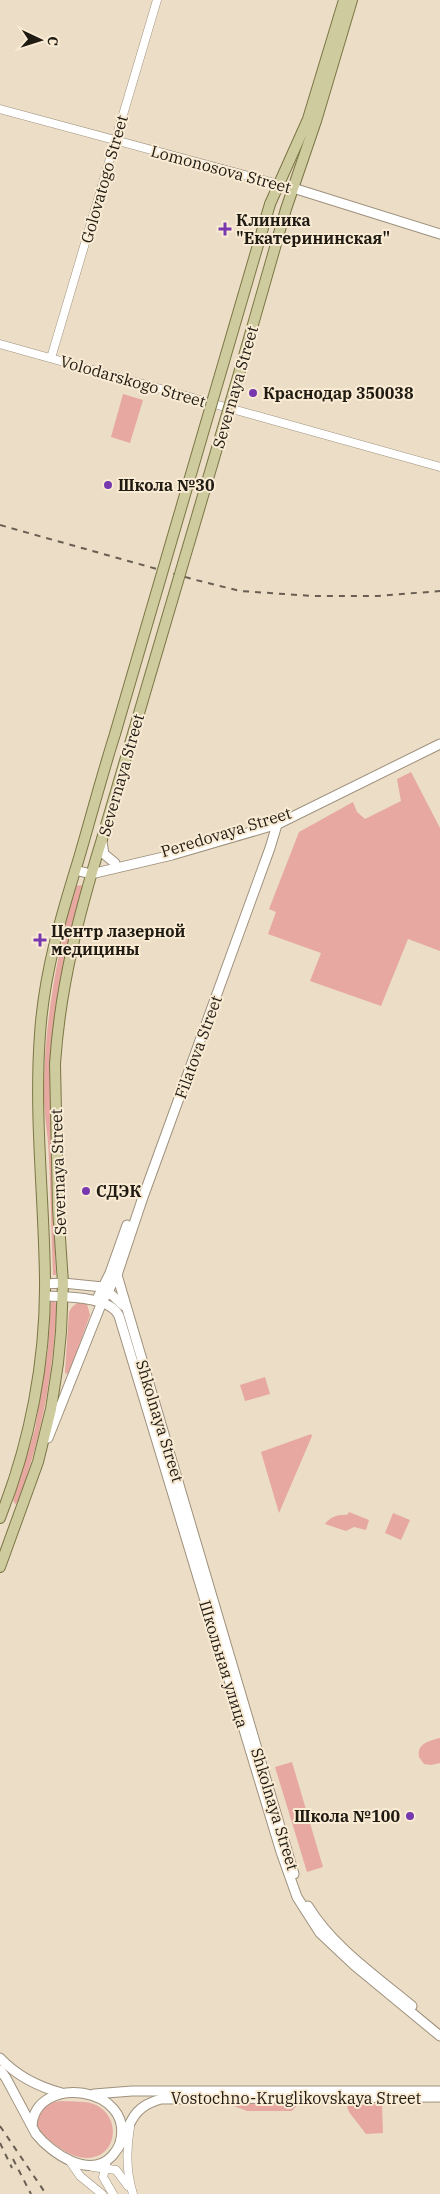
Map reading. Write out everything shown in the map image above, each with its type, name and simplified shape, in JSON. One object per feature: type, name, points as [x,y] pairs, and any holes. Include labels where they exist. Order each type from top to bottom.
[{"type":"main road","name":"Severnaya Street","points":[[0,1518],[19,1463],[33,1410],[44,1296],[37,1099],[40,1032],[51,951],[270,204],[308,119],[344,0]]},
{"type":"main road","name":"Severnaya Street","points":[[0,1567],[38,1462],[51,1409],[58,1364],[62,1282],[58,1208],[55,1064],[59,1014],[70,950],[286,208],[316,121],[352,0]]},
{"type":"main road","name":"Lomonosova Street","points":[[293,188],[440,234]]},
{"type":"main road","name":"Peredovaya Street","points":[[76,866],[92,870],[172,855],[258,830],[440,739]]},
{"type":"main road","points":[[38,1462],[105,1289],[275,822],[440,744]]},
{"type":"main road","name":"Peredovaya Street","points":[[92,870],[275,822]]},
{"type":"main road","name":"Filatova Street","points":[[105,1289],[116,1275],[275,822]]},
{"type":"main road","name":"Peredovaya Street","points":[[258,830],[264,834],[267,842]]},
{"type":"main road","points":[[102,839],[104,854],[115,863]]},
{"type":"main road","name":"Shkolnaya Street","points":[[116,1275],[170,1469],[295,1878],[306,1902],[325,1929],[440,2029]]},
{"type":"main road","points":[[45,1284],[62,1282],[105,1289]]},
{"type":"main road","name":"Shkolnaya Street","points":[[105,1289],[125,1307]]},
{"type":"main road","points":[[44,1296],[99,1302]]},
{"type":"main road","name":"Школьная улица","points":[[99,1302],[113,1306],[119,1316],[170,1469],[275,1834],[297,1897],[312,1923],[329,1942],[440,2036]]},
{"type":"main road","points":[[0,2058],[18,2074],[34,2083],[62,2093],[94,2094],[107,2102],[119,2117],[122,2130],[118,2148],[109,2158],[98,2163],[74,2162],[41,2141],[0,2070]]},
{"type":"main road","name":"Vostochno-Kruglikovskaya Street","points":[[94,2094],[132,2091],[440,2091]]},
{"type":"main road","points":[[32,2126],[33,2114],[39,2105],[47,2099],[62,2093]]},
{"type":"main road","name":"Vostochno-Kruglikovskaya Street","points":[[118,2148],[131,2120],[138,2110],[144,2105],[161,2099],[440,2097]]},
{"type":"street","name":"Golovatogo Street","points":[[51,358],[157,0]]},
{"type":"street","name":"Lomonosova Street","points":[[0,109],[293,188]]},
{"type":"street","name":"Volodarskogo Street","points":[[0,344],[440,467]]},
{"type":"street","points":[[130,2185],[127,2156],[131,2120]]},
{"type":"street","points":[[74,2162],[112,2168],[119,2172],[133,2194],[118,2148]]},
{"type":"street","points":[[109,2158],[104,2167],[103,2177],[113,2194]]},
{"type":"street","points":[[74,2162],[80,2176],[102,2194]]},
{"type":"shaded area","points":[[123,394],[143,400],[130,443],[111,437]]},
{"type":"shaded area","points":[[411,772],[440,828],[440,951],[408,939],[381,1006],[310,981],[321,953],[268,934],[276,912],[269,909],[299,832],[353,802],[357,812],[365,819],[401,801],[397,779]]},
{"type":"shaded area","points":[[83,885],[61,975],[52,1050],[50,1086],[56,1275],[53,1275],[49,1159],[44,1099],[47,1034],[63,935],[75,886]]},
{"type":"shaded area","points":[[51,1301],[57,1304],[53,1355],[45,1405],[34,1453],[18,1502],[15,1504],[13,1500],[35,1429],[48,1349]]},
{"type":"shaded area","points":[[80,1301],[87,1304],[90,1315],[69,1373],[66,1374],[69,1312]]},
{"type":"shaded area","points":[[265,1377],[270,1394],[245,1401],[240,1385]]},
{"type":"shaded area","points":[[311,1434],[312,1436],[279,1513],[261,1452]]},
{"type":"shaded area","points":[[349,1512],[369,1520],[366,1530],[354,1527],[346,1531],[325,1524],[332,1518],[347,1515]]},
{"type":"shaded area","points":[[393,1513],[410,1520],[401,1540],[385,1533]]},
{"type":"shaded area","points":[[440,1738],[440,1763],[424,1764],[419,1757],[420,1749],[425,1743]]},
{"type":"shaded area","points":[[292,1762],[323,1867],[307,1872],[275,1767]]},
{"type":"shaded area","points":[[61,2101],[89,2103],[98,2106],[106,2112],[113,2129],[110,2145],[104,2152],[87,2158],[73,2155],[60,2148],[37,2130],[36,2117],[49,2103]]},
{"type":"shaded area","points":[[235,2102],[300,2102],[292,2111],[247,2111],[234,2106]]},
{"type":"shaded area","points":[[382,2103],[383,2133],[366,2134],[349,2112],[347,2106]]},
{"type":"railway","points":[[0,525],[240,591],[313,596],[378,596],[440,591]]},
{"type":"railway","points":[[0,2126],[46,2194]]},
{"type":"railway","points":[[0,2143],[12,2168]]},
{"type":"railway","points":[[13,2159],[31,2194]]},
{"type":"place","name":"Клиника \"Екатерининская\"","points":[[225,229]]},
{"type":"place","name":"Краснодар 350038","points":[[253,393]]},
{"type":"place","name":"Школа №30","points":[[108,485]]},
{"type":"place","name":"Центр лазерной медицины","points":[[40,940]]},
{"type":"place","name":"СДЭК","points":[[86,1191]]},
{"type":"place","name":"Школа №100","points":[[410,1816]]}]
